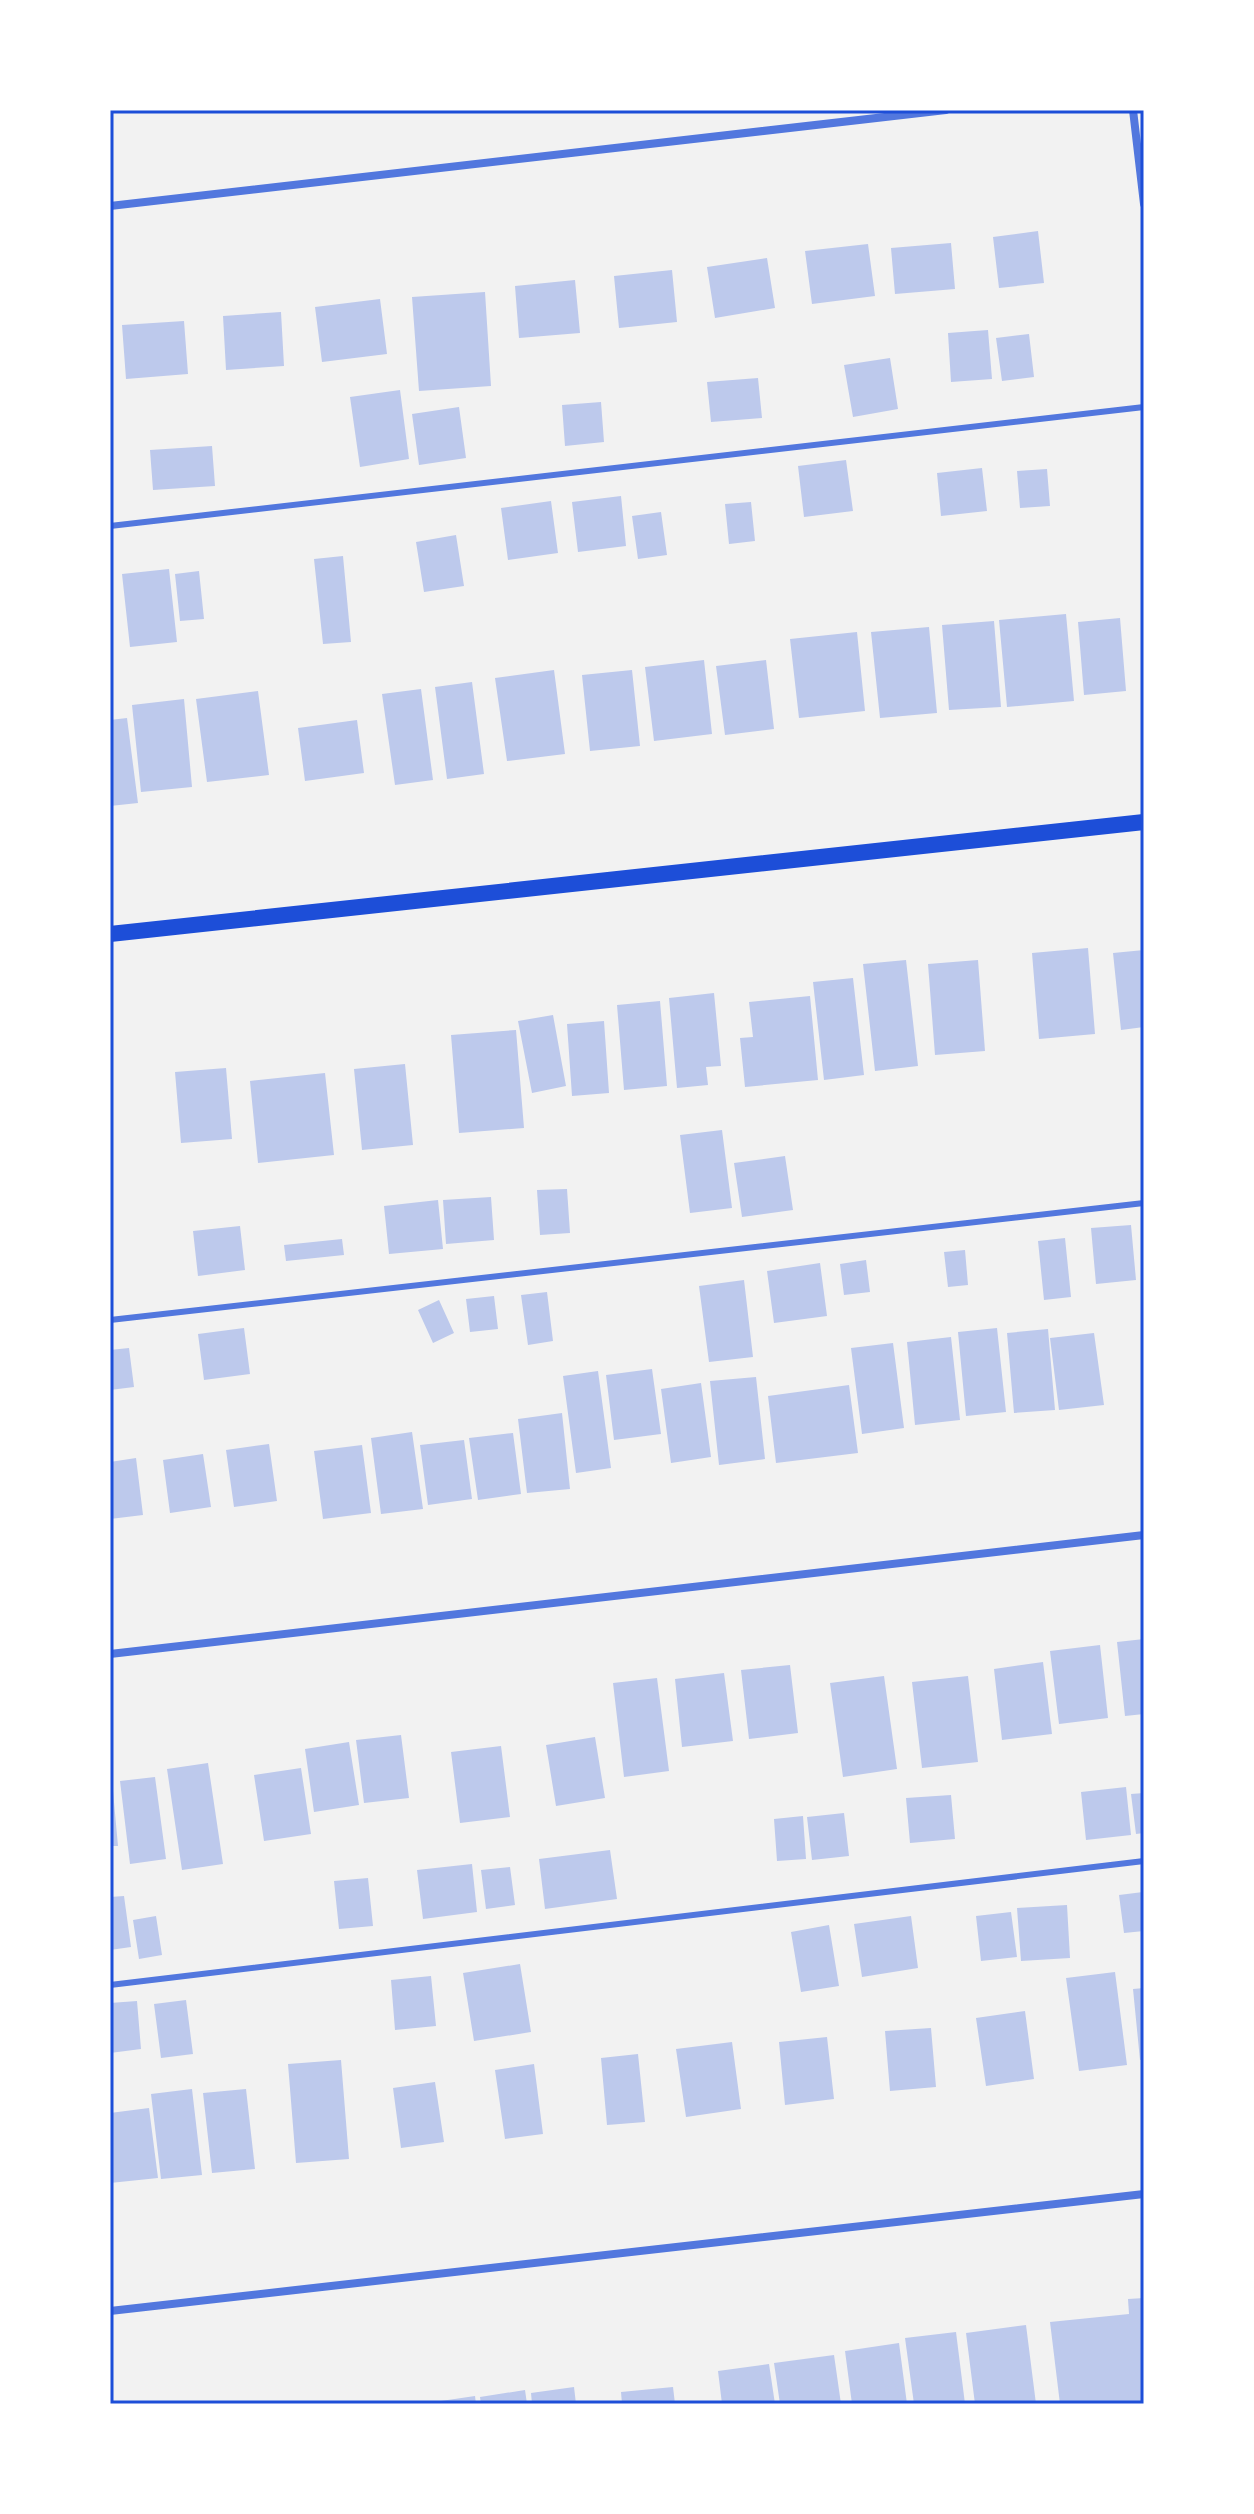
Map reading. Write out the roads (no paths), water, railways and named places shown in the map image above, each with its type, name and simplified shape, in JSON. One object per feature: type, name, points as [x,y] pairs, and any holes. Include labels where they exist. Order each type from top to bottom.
[{"type":"main road","points":[[110,934],[1144,822]]},
{"type":"street","points":[[110,206],[946,110]]},
{"type":"street","points":[[1133,110],[1144,204]]},
{"type":"street","points":[[110,1654],[1144,1535]]},
{"type":"street","points":[[110,2311],[1144,2194]]},
{"type":"lane","points":[[110,526],[1144,407]]},
{"type":"lane","points":[[110,1320],[1144,1203]]},
{"type":"lane","points":[[110,1985],[1144,1861]]}]
